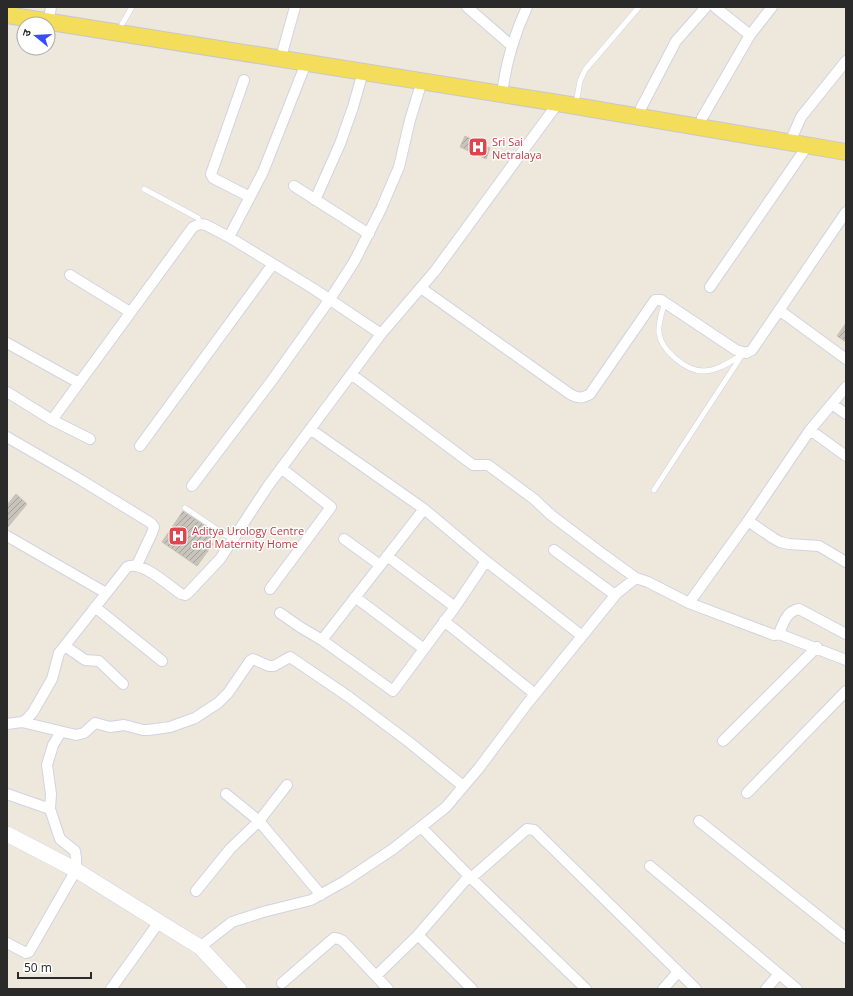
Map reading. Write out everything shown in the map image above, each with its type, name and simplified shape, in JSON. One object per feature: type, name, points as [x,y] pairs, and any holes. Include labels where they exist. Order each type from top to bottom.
[{"type":"main road","points":[[17,7],[51,10],[122,24],[503,87],[702,118],[792,136],[808,145],[846,152]]},
{"type":"main road","points":[[7,15],[558,103],[792,136],[846,141]]},
{"type":"street","points":[[283,50],[295,7]]},
{"type":"street","points":[[467,7],[512,46]]},
{"type":"street","points":[[503,87],[505,70],[512,46],[527,7]]},
{"type":"street","points":[[641,108],[676,41],[706,7]]},
{"type":"street","points":[[715,7],[750,35]]},
{"type":"street","points":[[702,118],[750,35],[772,7]]},
{"type":"street","points":[[792,136],[801,117],[846,61]]},
{"type":"street","points":[[229,237],[263,172],[306,63]]},
{"type":"street","points":[[315,200],[340,144],[353,108],[363,72]]},
{"type":"street","points":[[244,80],[210,174],[213,178],[250,197]]},
{"type":"street","points":[[192,486],[273,379],[330,299],[354,262],[382,209],[399,167],[410,120],[422,81]]},
{"type":"street","points":[[22,722],[33,712],[52,679],[59,653],[127,567],[137,565],[150,572],[181,594],[185,595],[188,594],[220,559],[281,468],[381,334],[435,271],[558,103]]},
{"type":"street","points":[[710,287],[808,145]]},
{"type":"street","points":[[294,186],[369,234]]},
{"type":"street","points":[[421,288],[570,394],[576,397],[584,398],[590,394],[655,300],[665,302],[736,350],[744,354],[752,350],[846,212]]},
{"type":"street","points":[[52,420],[193,226],[200,224],[206,225],[229,237],[330,299],[381,334]]},
{"type":"street","points":[[140,446],[273,264]]},
{"type":"street","points":[[70,275],[130,312]]},
{"type":"street","points":[[779,310],[846,358]]},
{"type":"street","points":[[7,342],[79,383]]},
{"type":"street","points":[[351,374],[473,465],[488,465],[534,499],[551,515],[636,578],[648,582],[689,603],[768,634],[779,634],[846,660]]},
{"type":"street","points":[[689,603],[748,521],[810,430],[846,387]]},
{"type":"street","points":[[7,392],[52,420],[90,439]]},
{"type":"street","points":[[832,404],[846,414]]},
{"type":"street","points":[[310,429],[424,508],[486,561],[582,636]]},
{"type":"street","points":[[810,430],[846,456]]},
{"type":"street","points":[[7,437],[151,523],[154,527],[152,533],[137,565]]},
{"type":"street","points":[[270,589],[331,507],[281,468]]},
{"type":"street","points":[[322,640],[424,508]]},
{"type":"street","points":[[748,521],[780,542],[819,546],[846,562]]},
{"type":"street","points":[[7,536],[106,593]]},
{"type":"street","points":[[344,539],[380,565]]},
{"type":"street","points":[[554,550],[615,595]]},
{"type":"street","points":[[387,556],[455,607]]},
{"type":"street","points":[[280,613],[322,640],[393,691],[455,607],[486,561]]},
{"type":"street","points":[[200,947],[232,922],[263,912],[311,900],[345,881],[393,849],[446,807],[479,768],[535,694],[615,595],[636,578]]},
{"type":"street","points":[[355,597],[424,649]]},
{"type":"street","points":[[95,607],[162,660]]},
{"type":"street","points":[[779,634],[788,614],[799,609],[846,634]]},
{"type":"street","points":[[444,622],[535,694]]},
{"type":"street","points":[[65,646],[85,660],[99,661],[123,684]]},
{"type":"street","points":[[723,741],[816,648]]},
{"type":"street","points":[[7,724],[22,722],[79,735],[84,733],[95,723],[110,727],[130,726],[143,730],[170,727],[195,718],[218,703],[228,693],[250,661],[253,659],[270,666],[274,666],[290,657],[349,697],[464,786]]},
{"type":"street","points":[[747,793],[844,696]]},
{"type":"street","points":[[7,942],[26,953],[29,952],[76,870],[75,851],[60,839],[50,809],[51,794],[47,765],[53,745],[61,732]]},
{"type":"street","points":[[196,891],[230,849],[259,821],[287,785]]},
{"type":"street","points":[[7,794],[50,809]]},
{"type":"street","points":[[226,794],[259,821],[320,895]]},
{"type":"street","points":[[699,821],[846,938]]},
{"type":"street","points":[[421,827],[470,877],[586,989]]},
{"type":"street","points":[[376,976],[418,935],[470,877],[526,829],[534,830],[696,989]]},
{"type":"street","points":[[7,834],[76,870],[200,947],[239,989]]},
{"type":"street","points":[[650,866],[797,989]]},
{"type":"street","points":[[111,989],[159,922]]},
{"type":"street","points":[[418,935],[472,989]]},
{"type":"street","points":[[282,983],[334,938],[343,942],[388,989]]},
{"type":"street","points":[[663,989],[678,972]]},
{"type":"street","points":[[766,989],[779,974]]},
{"type":"lane","points":[[122,24],[132,7]]},
{"type":"lane","points":[[577,98],[580,81],[585,70],[639,7]]},
{"type":"lane","points":[[144,189],[198,218],[200,224]]},
{"type":"lane","points":[[665,302],[660,318],[659,333],[664,346],[675,358],[687,366],[702,371],[717,369],[744,354]]},
{"type":"lane","points":[[654,490],[744,354]]},
{"type":"lane","points":[[185,508],[233,540]]},
{"type":"building","points":[[465,136],[490,148],[486,159],[460,147]]},
{"type":"building","points":[[846,323],[846,342],[837,336]]},
{"type":"building","points":[[16,494],[27,504],[7,528],[7,505]]},
{"type":"building","points":[[183,511],[216,533],[210,542],[213,544],[197,566],[162,542]]},
{"type":"place","name":"Sri Sai Netralaya","points":[[478,147]]},
{"type":"place","name":"Aditya Urology Centre and Maternity Home","points":[[178,536]]}]
